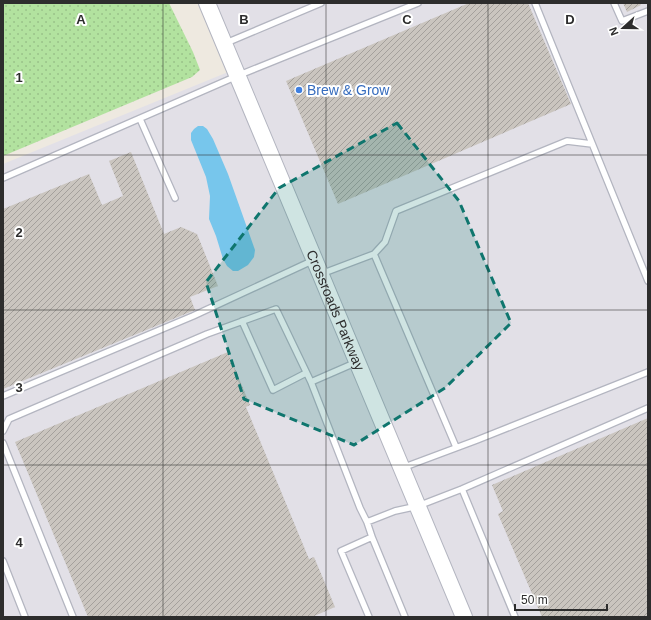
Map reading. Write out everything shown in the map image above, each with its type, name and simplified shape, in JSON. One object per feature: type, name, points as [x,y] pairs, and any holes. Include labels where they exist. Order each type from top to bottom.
[{"type":"street","name":"Crossroads Parkway","points":[[206,3],[464,617]]},
{"type":"lane","points":[[224,44],[321,3]]},
{"type":"lane","points":[[3,178],[237,76],[418,3]]},
{"type":"lane","points":[[535,3],[648,280]]},
{"type":"lane","points":[[614,3],[622,21],[648,11]]},
{"type":"lane","points":[[140,119],[175,198]]},
{"type":"lane","points":[[3,396],[193,316],[317,267],[374,254],[385,242],[396,211],[567,141],[592,144]]},
{"type":"lane","points":[[374,254],[456,447]]},
{"type":"lane","points":[[3,431],[10,419],[207,334],[276,309],[311,382],[360,508],[405,617]]},
{"type":"lane","points":[[242,321],[273,390],[306,373]]},
{"type":"lane","points":[[311,382],[357,362]]},
{"type":"lane","points":[[401,468],[477,440],[648,372]]},
{"type":"lane","points":[[367,522],[395,511],[418,506],[462,489],[648,408]]},
{"type":"lane","points":[[3,443],[73,617]]},
{"type":"lane","points":[[462,489],[515,617]]},
{"type":"lane","points":[[370,617],[341,551],[372,537]]},
{"type":"lane","points":[[3,561],[25,617]]},
{"type":"highlighted area","points":[[397,123],[459,201],[511,323],[445,388],[354,445],[244,399],[206,282],[279,188]]},
{"type":"shaded area","points":[[212,3],[648,3],[648,617],[3,617],[3,164],[238,68]]},
{"type":"green space","points":[[3,3],[169,3],[193,52],[200,70],[192,77],[3,156]]},
{"type":"water","points":[[198,126],[203,126],[207,129],[213,139],[228,174],[255,250],[254,257],[248,265],[238,271],[233,271],[227,266],[223,259],[209,219],[210,196],[206,177],[191,140],[191,133]]},
{"type":"building","points":[[469,3],[528,3],[571,104],[338,204],[286,81]]},
{"type":"building","points":[[623,3],[640,3],[641,5],[627,12]]},
{"type":"building","points":[[131,152],[164,234],[181,227],[197,234],[218,286],[190,297],[195,310],[3,389],[3,209],[89,174],[102,205],[123,196],[109,161]]},
{"type":"building","points":[[228,352],[250,405],[246,407],[309,559],[314,557],[335,607],[312,617],[88,617],[15,442]]},
{"type":"building","points":[[648,418],[648,617],[542,617],[498,514],[503,511],[492,485]]},
{"type":"place","name":"Brew & Grow","points":[[299,90]]}]
